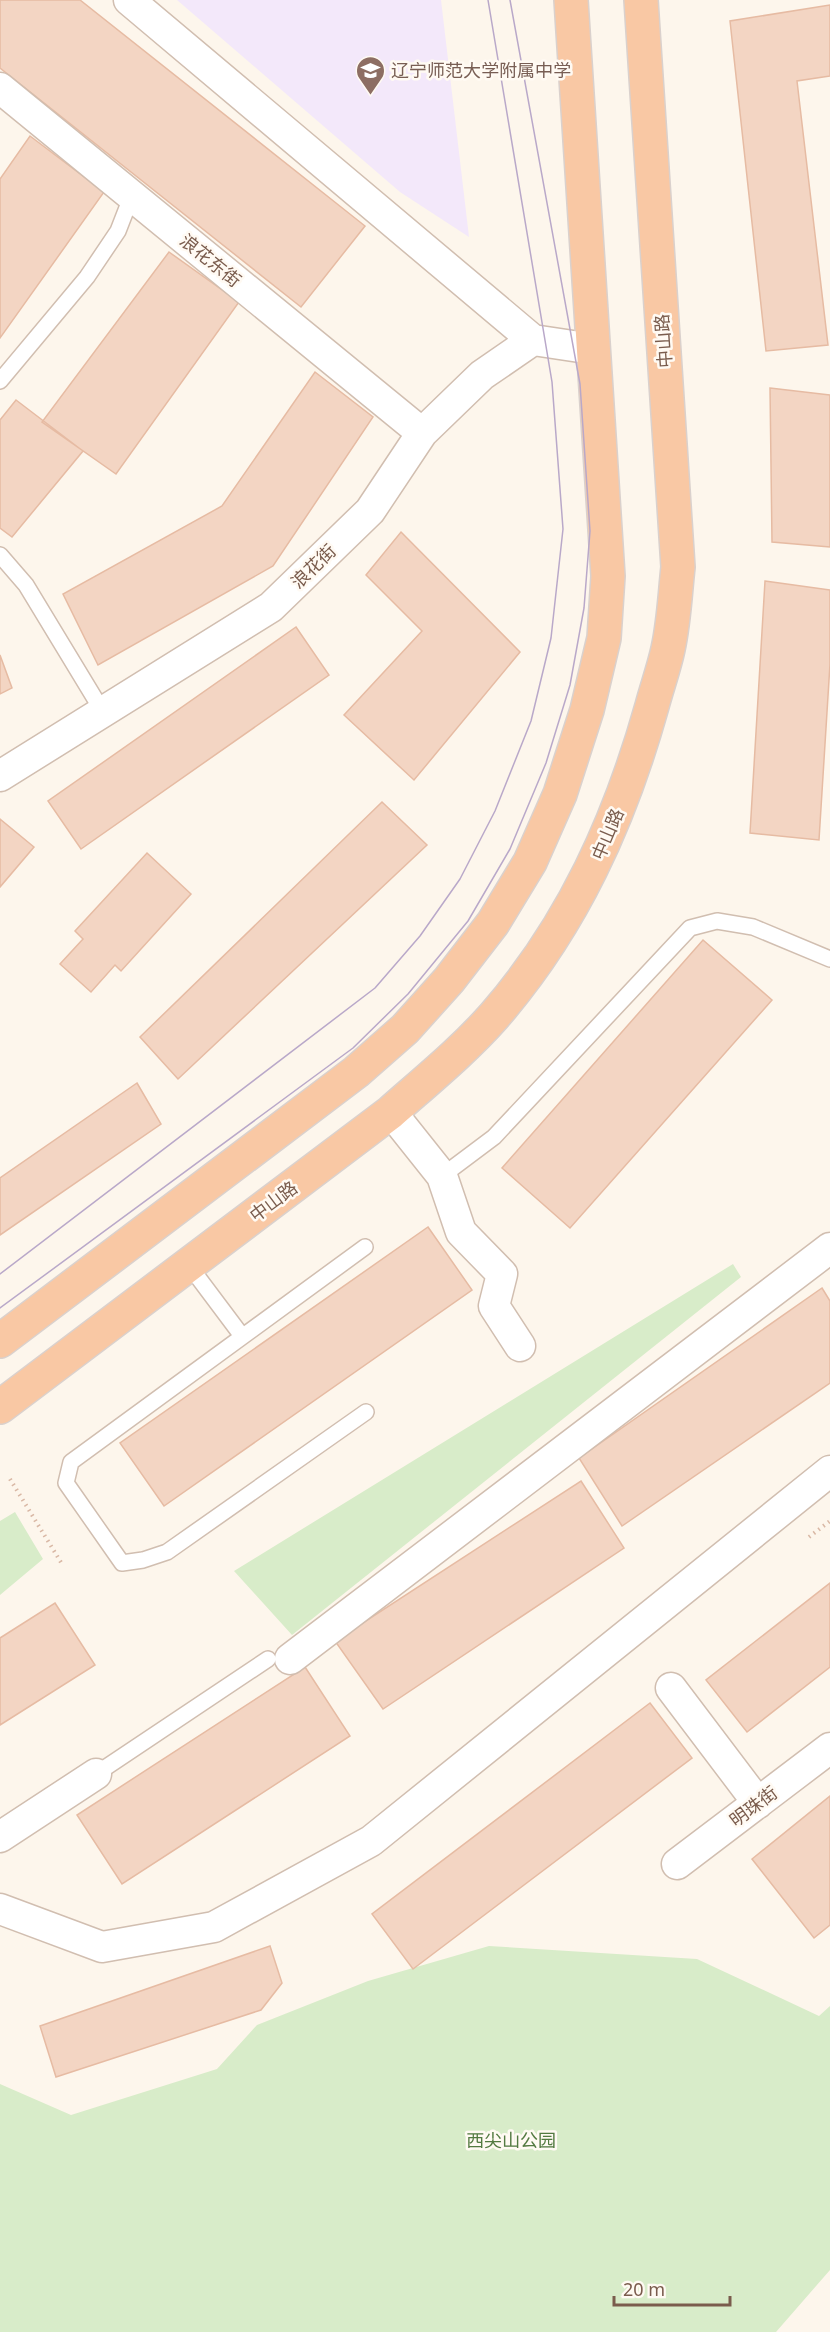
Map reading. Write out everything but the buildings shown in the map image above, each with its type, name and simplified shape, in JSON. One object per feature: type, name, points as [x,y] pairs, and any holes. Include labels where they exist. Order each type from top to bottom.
[{"type":"highway","points":[[0,1341],[357,1072],[405,1029],[449,980],[493,923],[530,862],[560,794],[587,710],[604,638],[608,576],[571,0]]},
{"type":"highway","name":"中山路","points":[[0,1407],[391,1112],[447,1063],[494,1016],[538,959],[582,890],[615,817],[644,733],[668,648],[678,567],[641,0]]},
{"type":"street","points":[[129,0],[533,340],[593,349]]},
{"type":"street","name":"浪花东街","points":[[0,88],[422,433]]},
{"type":"street","name":"浪花街","points":[[0,776],[271,606],[370,511],[422,433],[482,375],[533,340]]},
{"type":"street","points":[[391,1112],[442,1176],[461,1232],[502,1274],[494,1306],[520,1346]]},
{"type":"street","points":[[279,1659],[826,1260]]},
{"type":"street","points":[[0,1909],[102,1947],[214,1927],[371,1841],[830,1471]]},
{"type":"street","points":[[671,1688],[758,1803]]},
{"type":"street","name":"明珠街","points":[[677,1864],[830,1748]]},
{"type":"street","points":[[0,1837],[96,1774]]},
{"type":"lane","points":[[0,381],[87,277],[118,231],[132,195]]},
{"type":"lane","points":[[0,555],[26,585],[102,712]]},
{"type":"lane","points":[[442,1176],[494,1137],[690,928],[717,921],[753,927],[830,959]]},
{"type":"lane","points":[[365,1247],[71,1462],[66,1483],[122,1563],[142,1560],[167,1552],[366,1412]]},
{"type":"lane","points":[[188,1264],[242,1336]]},
{"type":"lane","points":[[96,1774],[279,1659]]},
{"type":"path","points":[[10,1479],[62,1564]]},
{"type":"shaded area","name":"辽宁师范大学附属中学","points":[[177,0],[441,0],[469,237],[400,192]]},
{"type":"green space","points":[[733,1264],[741,1277],[292,1635],[234,1571]]},
{"type":"green space","points":[[15,1512],[43,1559],[0,1595],[0,1521]]},
{"type":"green space","name":"西尖山公园","points":[[489,1946],[697,1959],[819,2016],[830,2006],[830,2270],[776,2332],[0,2332],[0,2084],[71,2115],[217,2069],[257,2025],[368,1981]]},
{"type":"tram line","points":[[0,1274],[375,988],[420,936],[460,879],[495,811],[531,721],[551,638],[563,529],[552,382],[488,0]]},
{"type":"tram line","points":[[0,1308],[353,1048],[408,994],[468,921],[510,849],[546,763],[570,685],[584,608],[590,531],[580,384],[510,0]]},
{"type":"place","name":"辽宁师范大学附属中学","points":[[370,96]]}]
